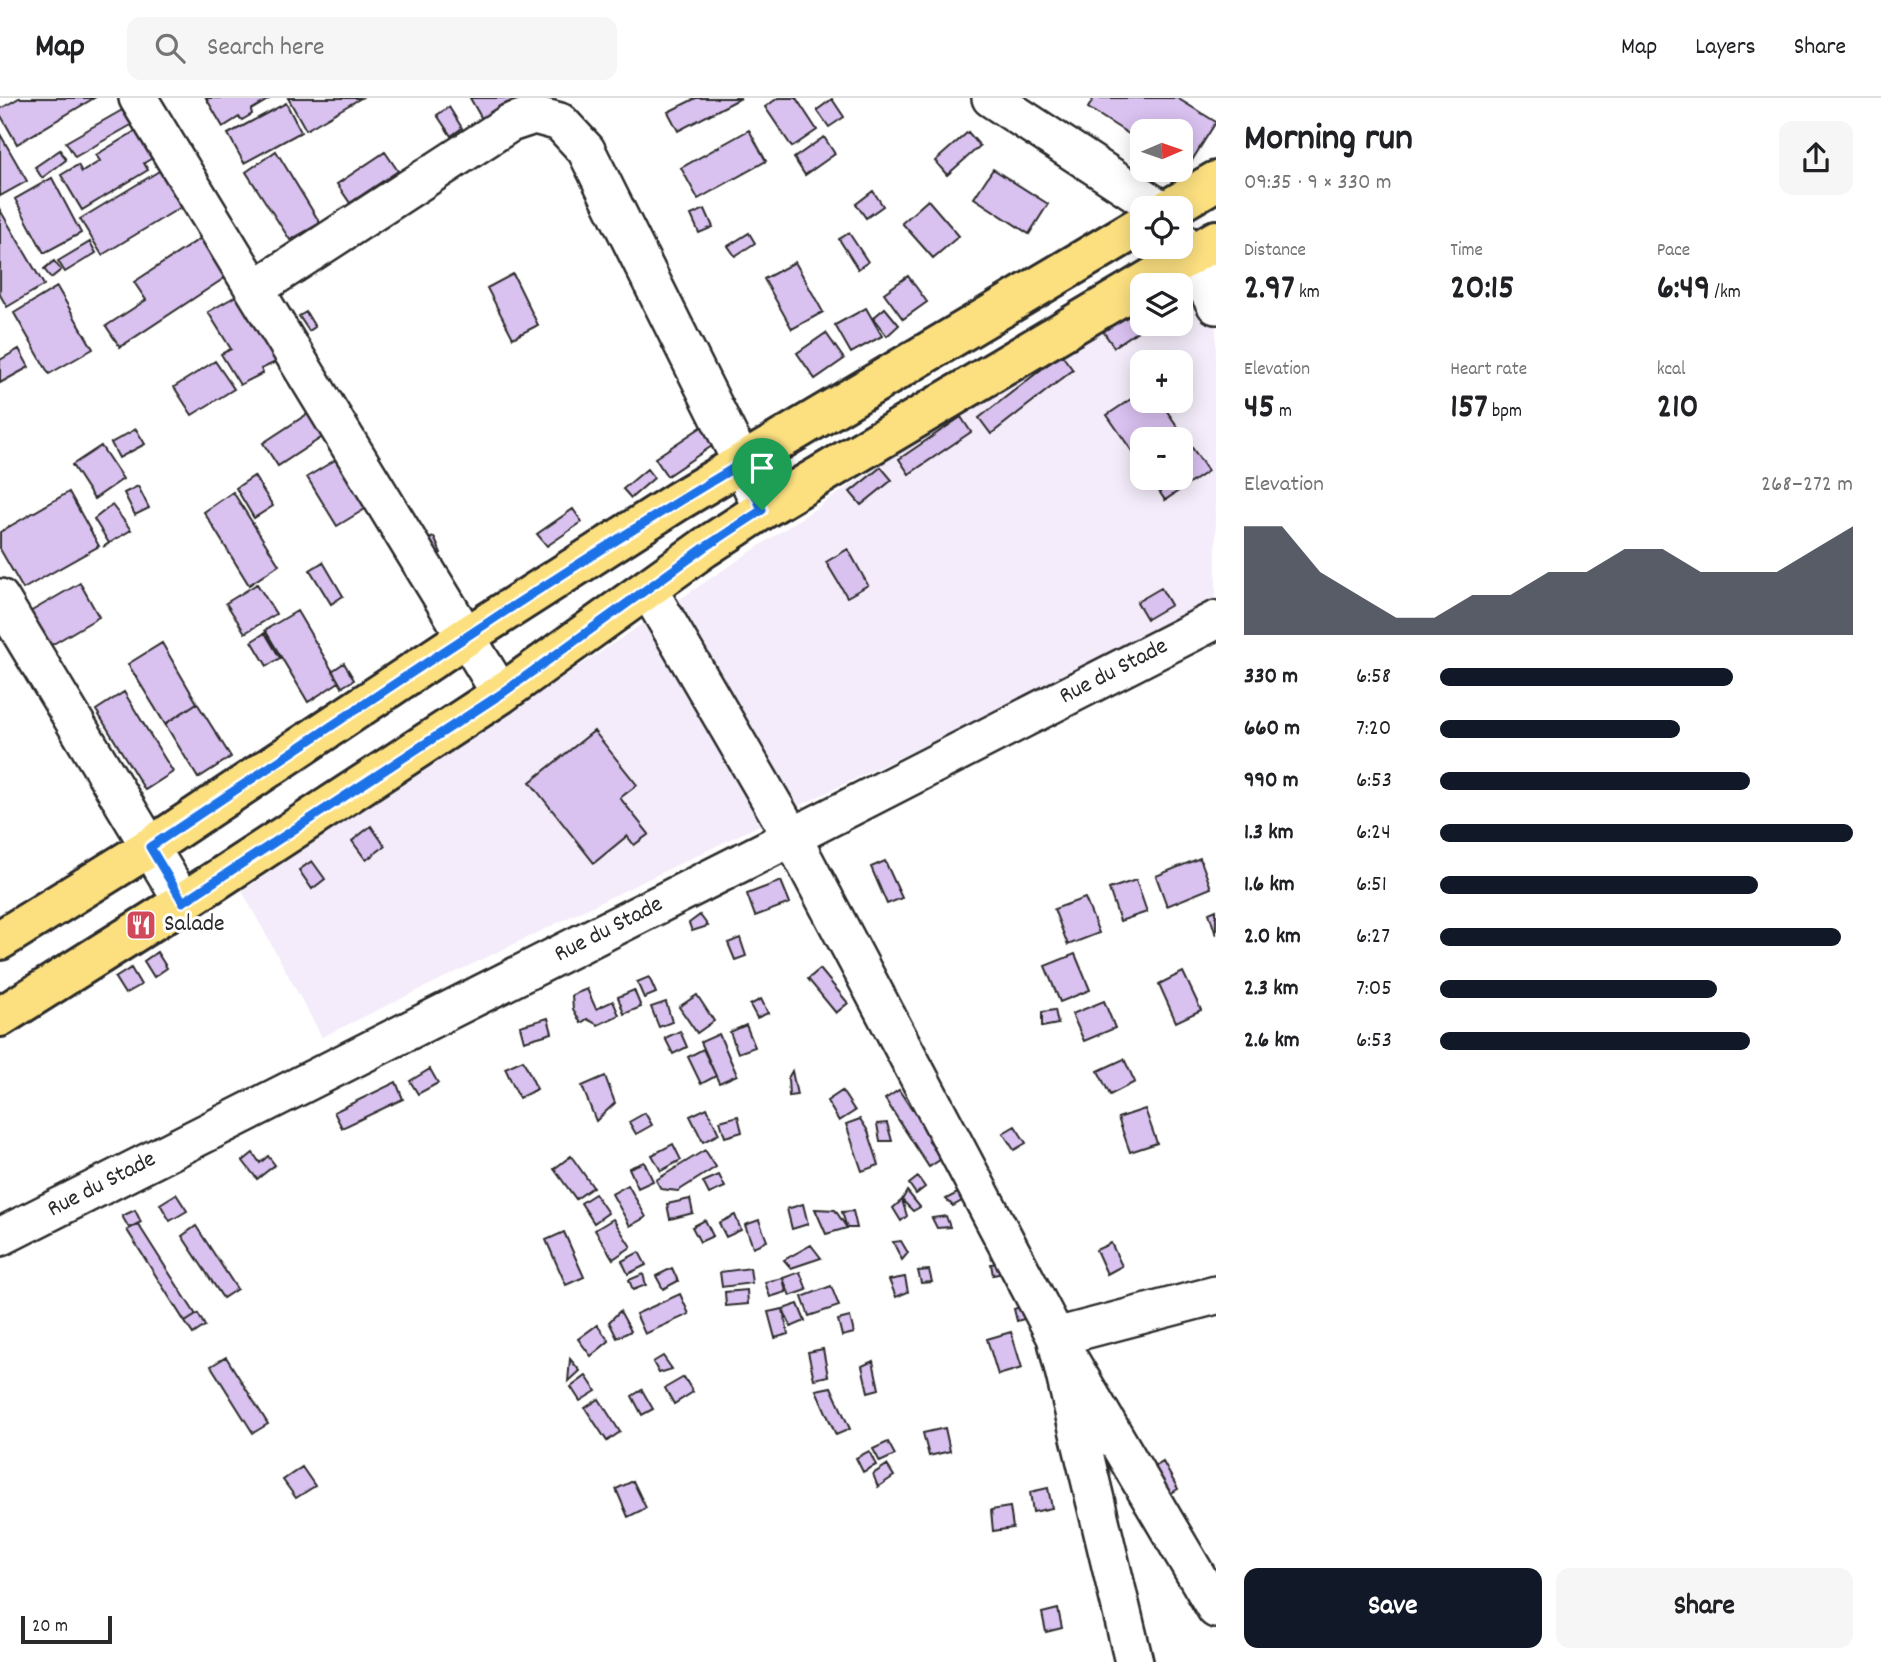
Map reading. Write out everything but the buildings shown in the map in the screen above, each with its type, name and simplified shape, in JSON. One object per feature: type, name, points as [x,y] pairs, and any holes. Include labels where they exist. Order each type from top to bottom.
[{"type":"main road","points":[[1190,196],[1216,181]]},
{"type":"main road","points":[[0,940],[150,847],[467,636],[678,501],[1130,232]]},
{"type":"main road","points":[[0,1017],[183,902],[501,694],[704,548],[762,510],[1196,246]]},
{"type":"street","points":[[138,98],[501,694]]},
{"type":"street","points":[[991,98],[1141,196]]},
{"type":"street","points":[[255,289],[510,123],[534,114],[560,122],[586,150],[742,463],[762,510]]},
{"type":"street","points":[[1196,246],[1216,305]]},
{"type":"street","points":[[648,589],[792,837],[1056,1337],[1216,1609]]},
{"type":"street","points":[[0,598],[183,902]]},
{"type":"street","name":"Rue du Stade","points":[[0,1237],[1216,620]]},
{"type":"street","points":[[1056,1337],[1216,1295]]},
{"type":"street","points":[[1056,1337],[1134,1662]]},
{"type":"shaded area","points":[[1216,241],[1216,604],[322,1037],[242,891],[1130,299],[1130,336],[1193,336],[1193,273],[1168,273],[1193,259],[1193,256]]},
{"type":"place","name":"Salade","points":[[141,925]]},
{"type":"route","points":[[742,463],[762,510],[704,548],[501,694],[183,902],[150,847],[467,636],[742,463]]}]
